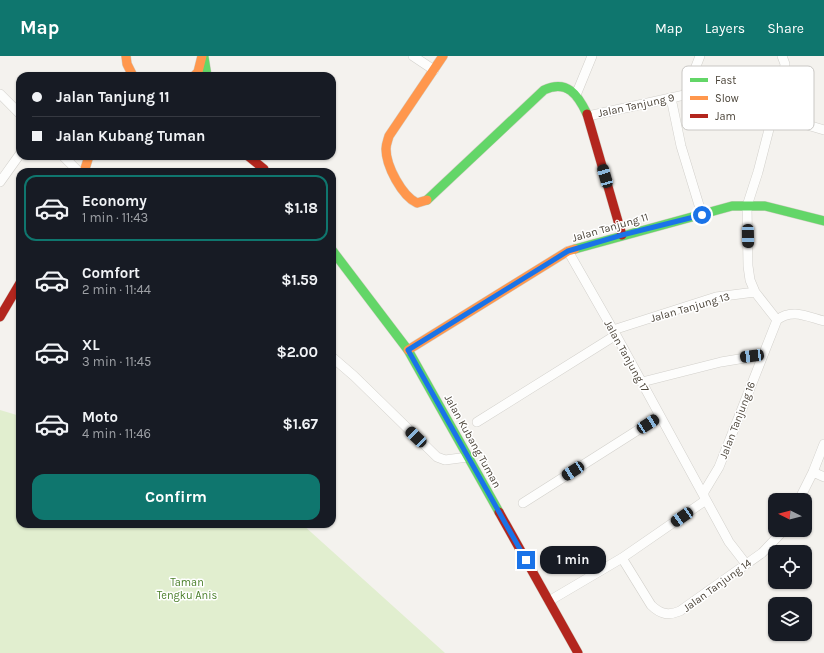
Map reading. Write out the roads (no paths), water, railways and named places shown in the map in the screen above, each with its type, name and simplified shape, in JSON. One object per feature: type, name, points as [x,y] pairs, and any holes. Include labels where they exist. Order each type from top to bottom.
[{"type":"street","points":[[126,56],[130,72]]},
{"type":"street","points":[[198,72],[202,56]]},
{"type":"street","points":[[202,56],[206,72]]},
{"type":"street","points":[[413,56],[434,70]]},
{"type":"street","points":[[443,56],[389,136],[386,145],[387,154],[396,179],[408,199],[417,203],[426,201],[540,93],[548,87],[558,85],[568,88],[576,95],[588,116],[622,235]]},
{"type":"street","points":[[576,95],[592,56]]},
{"type":"street","points":[[696,66],[700,56]]},
{"type":"street","points":[[782,56],[785,66]]},
{"type":"street","points":[[0,94],[16,110]]},
{"type":"street","name":"Jalan Tanjung 9","points":[[588,116],[682,96]]},
{"type":"street","points":[[671,98],[681,146],[702,215]]},
{"type":"street","name":"Jalan Tanjung 9","points":[[814,127],[824,130]]},
{"type":"street","points":[[768,130],[758,172],[747,206],[748,266],[750,280],[755,292],[777,320],[783,316],[795,314],[824,321]]},
{"type":"street","points":[[0,182],[16,160]]},
{"type":"street","points":[[69,160],[80,168]]},
{"type":"street","points":[[85,168],[94,160]]},
{"type":"street","points":[[253,160],[262,168]]},
{"type":"street","name":"Jalan Tanjung 11","points":[[408,350],[568,251],[732,206],[765,206],[824,221]]},
{"type":"street","name":"Jalan Tanjung 17","points":[[568,251],[642,382],[729,542],[746,564]]},
{"type":"street","name":"Jalan Kubang Tuman","points":[[336,255],[408,350],[578,653]]},
{"type":"street","points":[[0,318],[16,290]]},
{"type":"street","name":"Jalan Tanjung 13","points":[[477,422],[614,332],[716,297],[755,292]]},
{"type":"street","name":"Jalan Tanjung 16","points":[[705,499],[704,492],[719,467],[777,320]]},
{"type":"street","points":[[642,382],[721,362],[763,355]]},
{"type":"street","points":[[336,361],[354,376],[437,457],[445,460],[468,457]]},
{"type":"street","points":[[523,503],[660,416]]},
{"type":"street","points":[[803,493],[824,444]]},
{"type":"street","points":[[813,472],[824,477]]},
{"type":"street","points":[[549,601],[622,558],[705,499]]},
{"type":"street","name":"Jalan Tanjung 14","points":[[622,558],[651,605],[657,611],[665,615],[674,614],[680,612],[762,553],[777,537]]},
{"type":"park label","name":"Taman Tengku Anis","points":[[187,588]]}]
